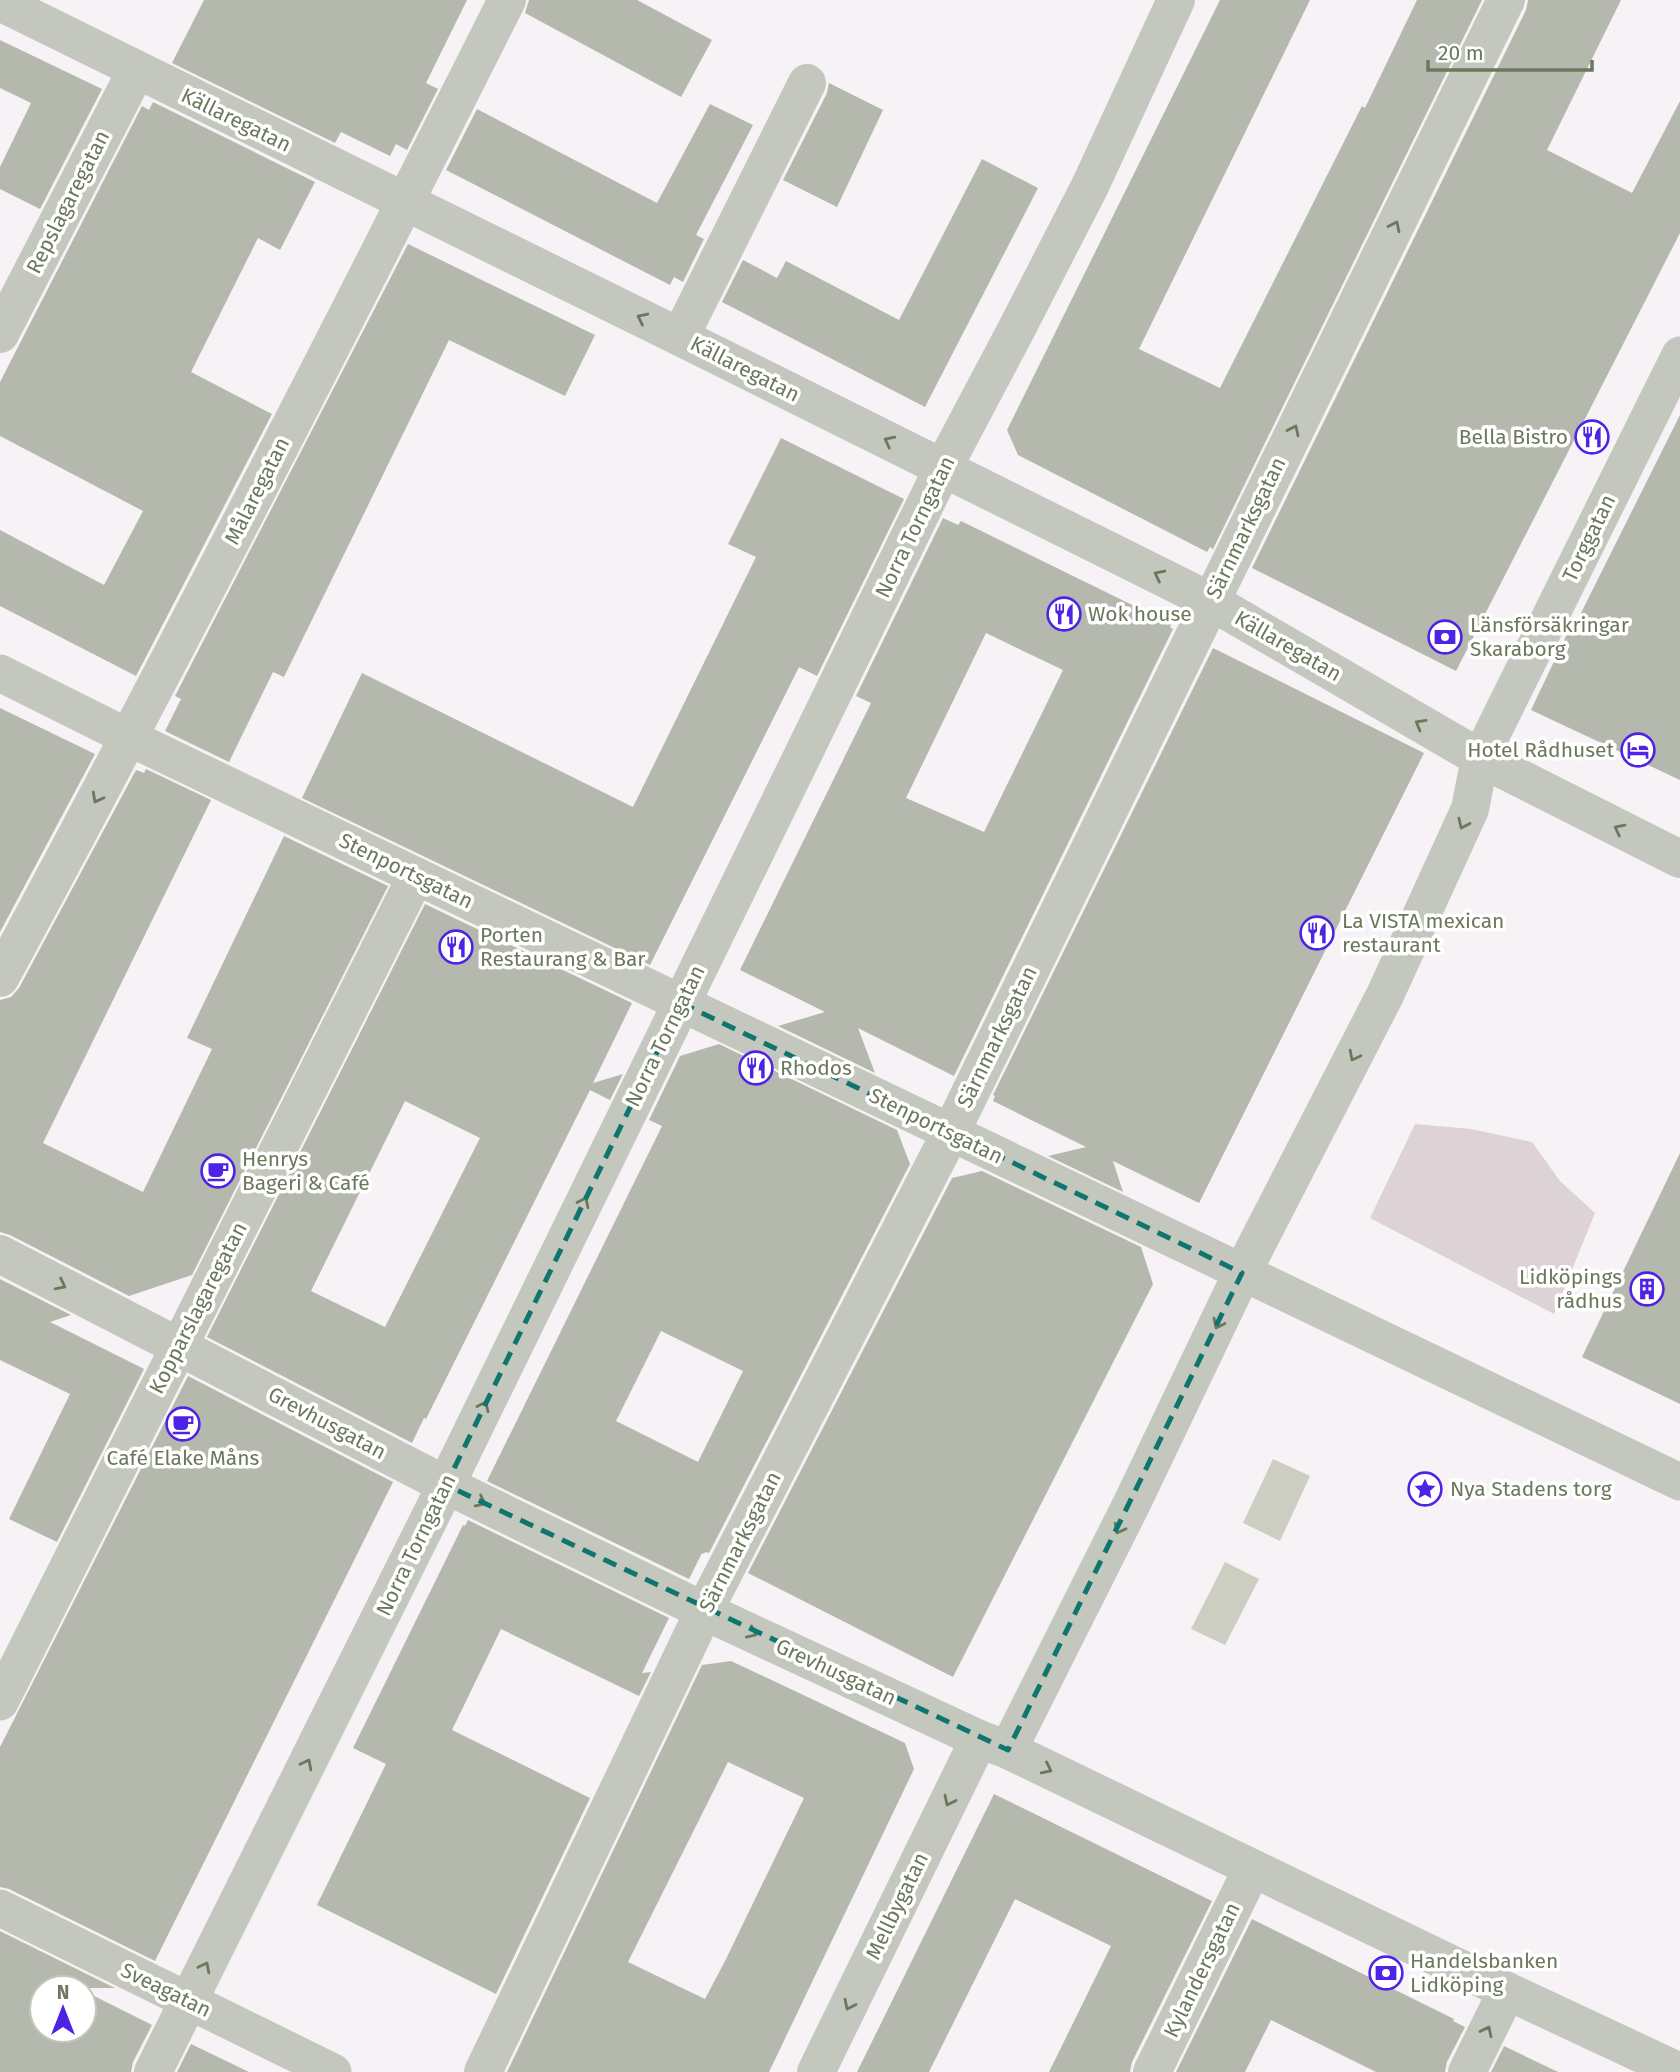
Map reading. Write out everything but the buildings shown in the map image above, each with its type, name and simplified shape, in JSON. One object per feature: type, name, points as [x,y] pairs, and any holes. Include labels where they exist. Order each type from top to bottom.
[{"type":"street","name":"Målaregatan","points":[[0,978],[130,738],[507,0]]},
{"type":"street","name":"Norra Torngatan","points":[[153,2072],[446,1485],[943,468],[1090,186],[1176,0]]},
{"type":"street","name":"Särnmarksgatan","points":[[483,2072],[704,1611],[951,1132],[1506,0]]},
{"type":"street","name":"Källaregatan","points":[[0,2],[1210,601],[1480,758]]},
{"type":"street","name":"Repslagaregatan","points":[[0,334],[136,71]]},
{"type":"street","points":[[680,337],[807,83]]},
{"type":"street","name":"Torggatan","points":[[1480,758],[1680,355]]},
{"type":"street","name":"Stenportsgatan","points":[[0,673],[416,876],[1680,1482]]},
{"type":"street","points":[[1480,758],[1680,859]]},
{"type":"street","name":"Mellbygatan","points":[[816,2072],[994,1745],[1132,1503],[1255,1279],[1470,809],[1480,758]]},
{"type":"street","name":"Kopparslagaregatan","points":[[0,1702],[416,876]]},
{"type":"street","name":"Grevhusgatan","points":[[0,1254],[446,1485],[704,1611],[994,1745],[1680,2072]]},
{"type":"street","name":"Kylandersgatan","points":[[1152,2072],[1252,1869]]},
{"type":"street","name":"Sveagatan","points":[[0,1908],[333,2072]]},
{"type":"street","points":[[1466,2072],[1507,1991]]},
{"type":"highlighted area","points":[[681,1003],[1242,1273],[1008,1750],[446,1485]]},
{"type":"shaded area","points":[[1415,1124],[1471,1129],[1532,1142],[1560,1181],[1595,1213],[1554,1314],[1370,1218]]},
{"type":"shaded area","points":[[1273,1459],[1310,1476],[1280,1541],[1243,1523]]},
{"type":"shaded area","points":[[1225,1562],[1259,1579],[1225,1645],[1191,1629]]},
{"type":"place","name":"Bella Bistro","points":[[1592,437]]},
{"type":"place","name":"Wok house","points":[[1064,614]]},
{"type":"place","name":"Länsförsäkringar Skaraborg","points":[[1445,637]]},
{"type":"place","name":"Hotel Rådhuset","points":[[1638,750]]},
{"type":"place","name":"La VISTA mexican restaurant","points":[[1317,933]]},
{"type":"place","name":"Porten Restaurang & Bar","points":[[456,947]]},
{"type":"place","name":"Rhodos","points":[[756,1068]]},
{"type":"place","name":"Henrys Bageri & Café","points":[[218,1171]]},
{"type":"place","name":"Lidköpings rådhus","points":[[1647,1289]]},
{"type":"place","name":"Café Elake Måns","points":[[183,1424]]},
{"type":"place","name":"Nya Stadens torg","points":[[1425,1489]]},
{"type":"place","name":"Handelsbanken Lidköping","points":[[1386,1973]]}]
